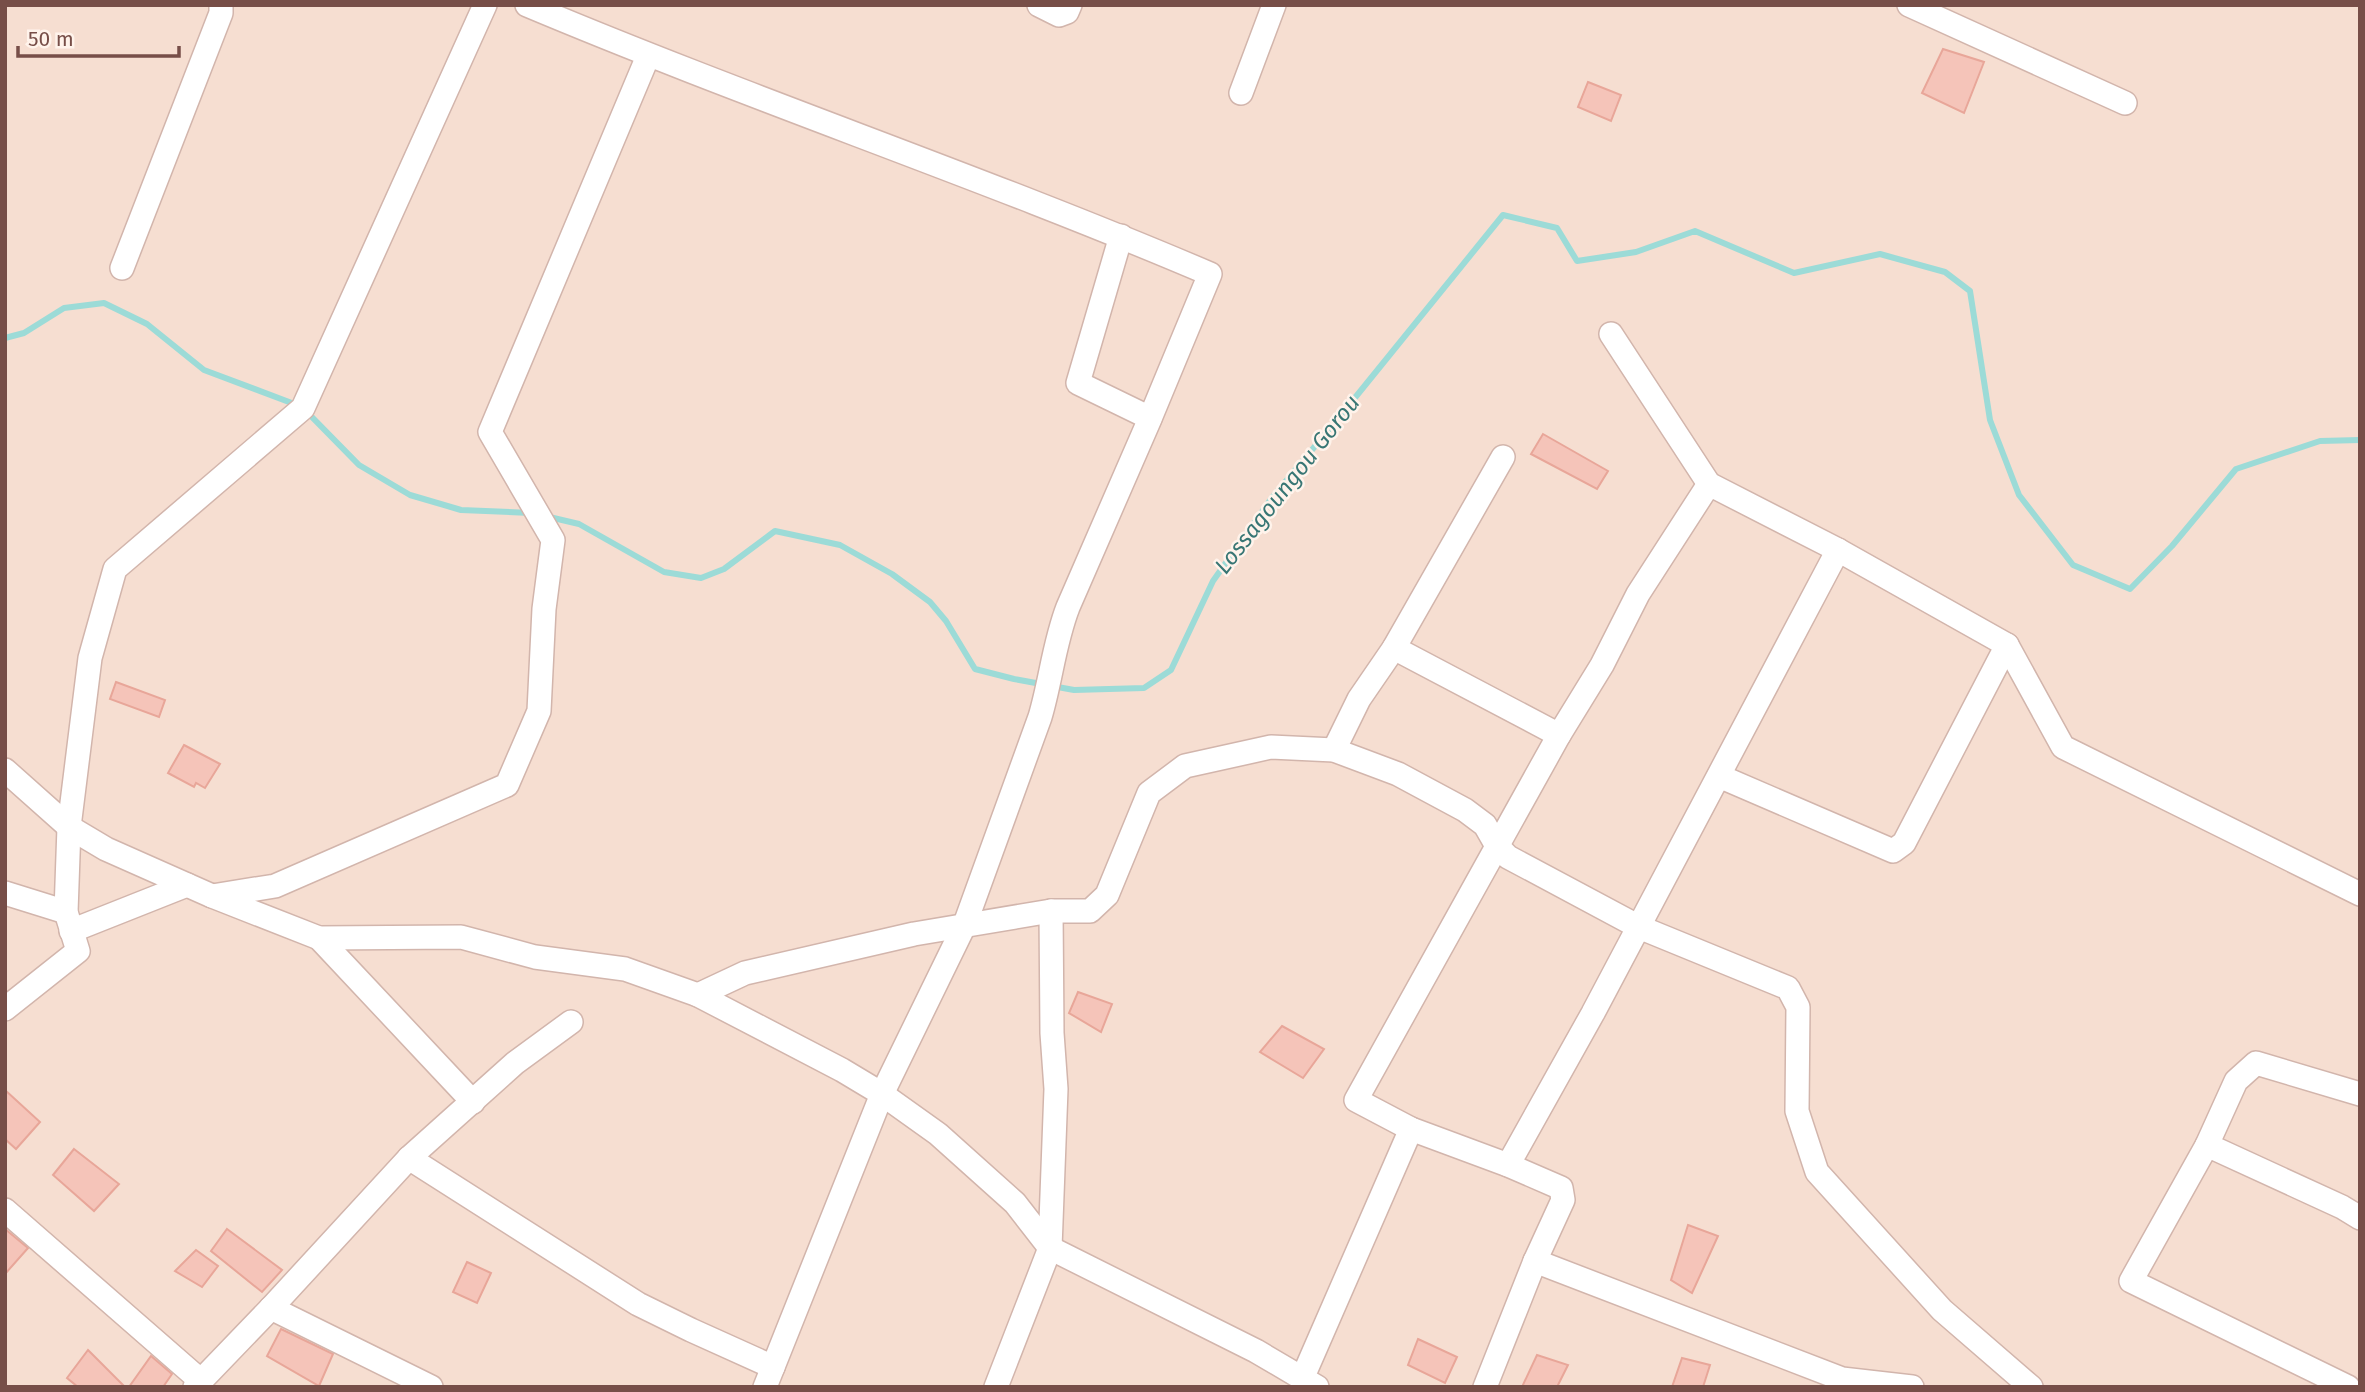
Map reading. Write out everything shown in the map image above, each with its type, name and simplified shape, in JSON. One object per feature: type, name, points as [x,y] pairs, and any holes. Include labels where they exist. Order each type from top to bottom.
[{"type":"street","points":[[122,268],[221,13],[221,5]]},
{"type":"street","points":[[5,1009],[78,951],[69,922],[69,827],[90,658],[115,569],[303,408],[485,5]]},
{"type":"street","points":[[409,1158],[638,1304],[691,1330],[769,1377],[882,1094],[965,924],[1040,717],[1050,685],[1058,632],[1210,274],[1121,236],[648,56],[527,5]]},
{"type":"street","points":[[1039,5],[1059,15],[1067,12],[1070,5]]},
{"type":"street","points":[[1241,93],[1274,5]]},
{"type":"street","points":[[1909,5],[2125,103]]},
{"type":"street","points":[[212,896],[275,886],[507,785],[539,712],[544,609],[553,540],[489,432],[648,56]]},
{"type":"street","points":[[1121,236],[1078,383],[1150,418]]},
{"type":"street","points":[[1611,334],[1709,484],[1838,550],[2007,645],[2063,747],[2360,894]]},
{"type":"street","points":[[1334,750],[1359,699],[1394,648],[1503,457]]},
{"type":"street","points":[[1485,1387],[1535,1261],[1563,1199],[1561,1188],[1411,1129],[1356,1100],[1559,735],[1602,665],[1638,594],[1709,484]]},
{"type":"street","points":[[1508,1165],[1639,927],[1838,550]]},
{"type":"street","points":[[1719,776],[1893,851],[1904,843],[2007,645]]},
{"type":"street","points":[[1394,648],[1559,735]]},
{"type":"street","points":[[698,995],[745,973],[965,924],[1051,911],[1090,911],[1107,895],[1149,793],[1185,766],[1271,747],[1334,750],[1398,774],[1465,810],[1485,825],[1497,846],[1508,858],[1639,927],[1788,988],[1798,1007],[1797,1111],[1816,1172],[1942,1310],[2031,1387]]},
{"type":"street","points":[[5,770],[69,827],[106,849],[319,939],[461,937],[535,957],[625,969],[698,995],[842,1070],[882,1094],[938,1134],[1016,1203],[1050,1248],[1256,1351],[1309,1383],[1411,1129]]},
{"type":"street","points":[[5,893],[69,922],[187,885]]},
{"type":"street","points":[[996,1387],[1050,1248],[1056,1103],[1051,911]]},
{"type":"street","points":[[319,939],[473,1102]]},
{"type":"street","points":[[5,1210],[198,1384],[409,1158],[515,1063],[571,1022]]},
{"type":"street","points":[[2348,1387],[2131,1281],[2207,1145],[2236,1081],[2256,1063],[2360,1094]]},
{"type":"street","points":[[2207,1145],[2342,1207],[2360,1218]]},
{"type":"street","points":[[1535,1261],[1842,1379],[1912,1387]]},
{"type":"street","points":[[271,1308],[431,1387]]},
{"type":"shaded area","points":[[5,5],[2360,5],[2360,1387],[5,1387]]},
{"type":"building","points":[[1943,49],[1984,62],[1964,113],[1922,93]]},
{"type":"building","points":[[1588,82],[1621,95],[1611,121],[1578,107]]},
{"type":"building","points":[[1543,434],[1608,471],[1597,489],[1531,454]]},
{"type":"building","points":[[116,682],[165,700],[159,717],[110,699]]},
{"type":"building","points":[[184,745],[220,764],[205,788],[196,783],[194,787],[168,773]]},
{"type":"building","points":[[1078,992],[1112,1004],[1101,1032],[1069,1013]]},
{"type":"building","points":[[1282,1026],[1324,1049],[1303,1078],[1260,1052]]},
{"type":"building","points":[[5,1090],[40,1122],[16,1149],[5,1139]]},
{"type":"building","points":[[74,1149],[119,1184],[94,1211],[53,1175]]},
{"type":"building","points":[[1688,1225],[1718,1236],[1692,1293],[1671,1280]]},
{"type":"building","points":[[5,1229],[28,1248],[5,1274]]},
{"type":"building","points":[[227,1229],[282,1270],[262,1292],[211,1251]]},
{"type":"building","points":[[196,1250],[218,1266],[202,1287],[175,1271]]},
{"type":"building","points":[[467,1262],[491,1273],[477,1303],[453,1292]]},
{"type":"building","points":[[281,1329],[333,1354],[319,1386],[267,1356]]},
{"type":"building","points":[[1418,1339],[1457,1357],[1445,1383],[1408,1365]]},
{"type":"building","points":[[88,1350],[125,1387],[78,1387],[67,1378]]},
{"type":"building","points":[[1537,1355],[1568,1365],[1557,1387],[1522,1387]]},
{"type":"building","points":[[151,1356],[172,1374],[163,1387],[129,1387]]},
{"type":"building","points":[[1682,1358],[1710,1365],[1703,1387],[1672,1387]]},
{"type":"waterway","name":"Lossagoungou Gorou","points":[[545,516],[579,524],[664,572],[701,578],[724,569],[775,531],[840,545],[892,574],[930,602],[946,621],[975,669],[1074,690],[1144,688],[1171,670],[1213,581],[1271,499],[1503,215],[1557,228],[1577,261],[1636,252],[1695,231],[1794,273],[1880,254],[1945,272],[1970,291],[1990,420],[2019,495],[2073,565],[2130,589],[2172,546],[2236,469],[2320,441],[2360,440]]},
{"type":"waterway","name":"Lossagoungou Gorou","points":[[5,338],[24,333],[64,308],[104,303],[147,324],[204,370],[297,405]]},
{"type":"waterway","name":"Lossagoungou Gorou","points":[[306,411],[359,465],[410,495],[461,510],[531,513]]}]
